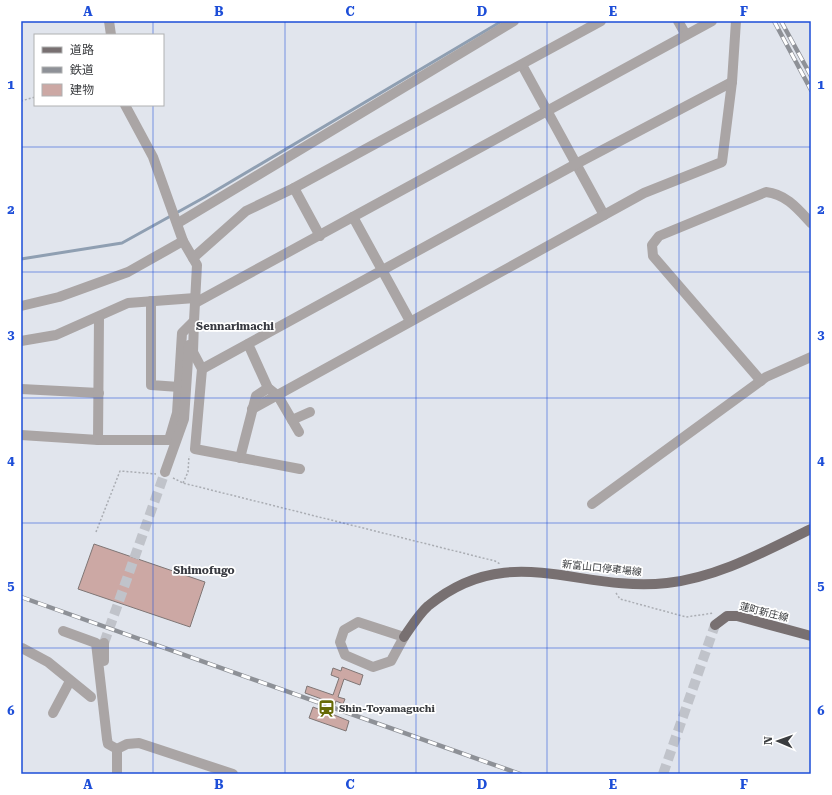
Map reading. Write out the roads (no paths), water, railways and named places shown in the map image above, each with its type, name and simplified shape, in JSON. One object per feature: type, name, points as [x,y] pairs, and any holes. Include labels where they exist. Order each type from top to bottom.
[{"type":"main road","name":"新富山口停車場線","points":[[404,637],[427,607],[445,594],[470,581],[488,575],[509,571],[540,572],[634,585],[667,583],[698,578],[726,569],[811,529]]},
{"type":"main road","name":"蓮町新庄線","points":[[715,625],[727,616],[737,616],[811,636]]},
{"type":"street","points":[[109,21],[111,34]]},
{"type":"street","points":[[178,223],[514,21]]},
{"type":"street","points":[[193,258],[246,212],[294,188],[601,21]]},
{"type":"street","points":[[678,21],[686,35]]},
{"type":"street","points":[[21,341],[56,335],[128,303],[195,300],[320,236],[712,21]]},
{"type":"street","points":[[252,409],[278,396],[410,321],[644,192],[722,162],[732,82],[736,21]]},
{"type":"street","points":[[522,64],[604,215]]},
{"type":"street","points":[[202,369],[576,164],[732,82]]},
{"type":"street","points":[[126,106],[153,157],[178,223],[183,241],[197,265],[184,419],[164,474]]},
{"type":"street","points":[[294,188],[320,236]]},
{"type":"street","points":[[761,381],[653,256],[652,245],[659,236],[766,192],[777,193],[795,206],[811,223]]},
{"type":"street","points":[[353,217],[410,321]]},
{"type":"street","points":[[21,306],[59,297],[128,272],[183,241]]},
{"type":"street","points":[[151,302],[151,385],[179,386]]},
{"type":"street","points":[[98,440],[99,317]]},
{"type":"street","points":[[192,323],[193,352],[202,369],[195,449],[300,469]]},
{"type":"street","points":[[21,435],[98,440],[170,440],[178,413],[182,333],[192,323]]},
{"type":"street","points":[[248,344],[268,388],[278,396],[299,432]]},
{"type":"street","points":[[592,504],[761,381],[811,357]]},
{"type":"street","points":[[240,458],[256,396],[268,388]]},
{"type":"street","points":[[21,389],[99,393]]},
{"type":"street","points":[[292,420],[310,412]]},
{"type":"street","points":[[358,622],[404,637],[390,661],[373,667],[345,655],[340,642],[344,630],[358,622]]},
{"type":"street","points":[[63,631],[96,643],[108,744],[115,748],[127,744],[139,743],[233,774]]},
{"type":"street","points":[[104,643],[103,653],[117,774]]},
{"type":"street","points":[[21,649],[48,662],[91,697]]},
{"type":"street","points":[[53,713],[70,681]]},
{"type":"waterway","points":[[21,259],[122,243],[205,197],[502,21]]},
{"type":"tunnel","points":[[104,643],[165,472]]},
{"type":"tunnel","points":[[663,774],[715,625]]},
{"type":"railway","points":[[774,21],[811,90]]},
{"type":"railway","points":[[781,21],[811,76]]},
{"type":"railway","points":[[21,597],[520,774]]},
{"type":"place","name":"Shin-Toyamaguchi","points":[[326,708]]},
{"type":"district","name":"Sennarimachi","points":[[235,326]]},
{"type":"district","name":"Shimofugo","points":[[204,570]]}]
